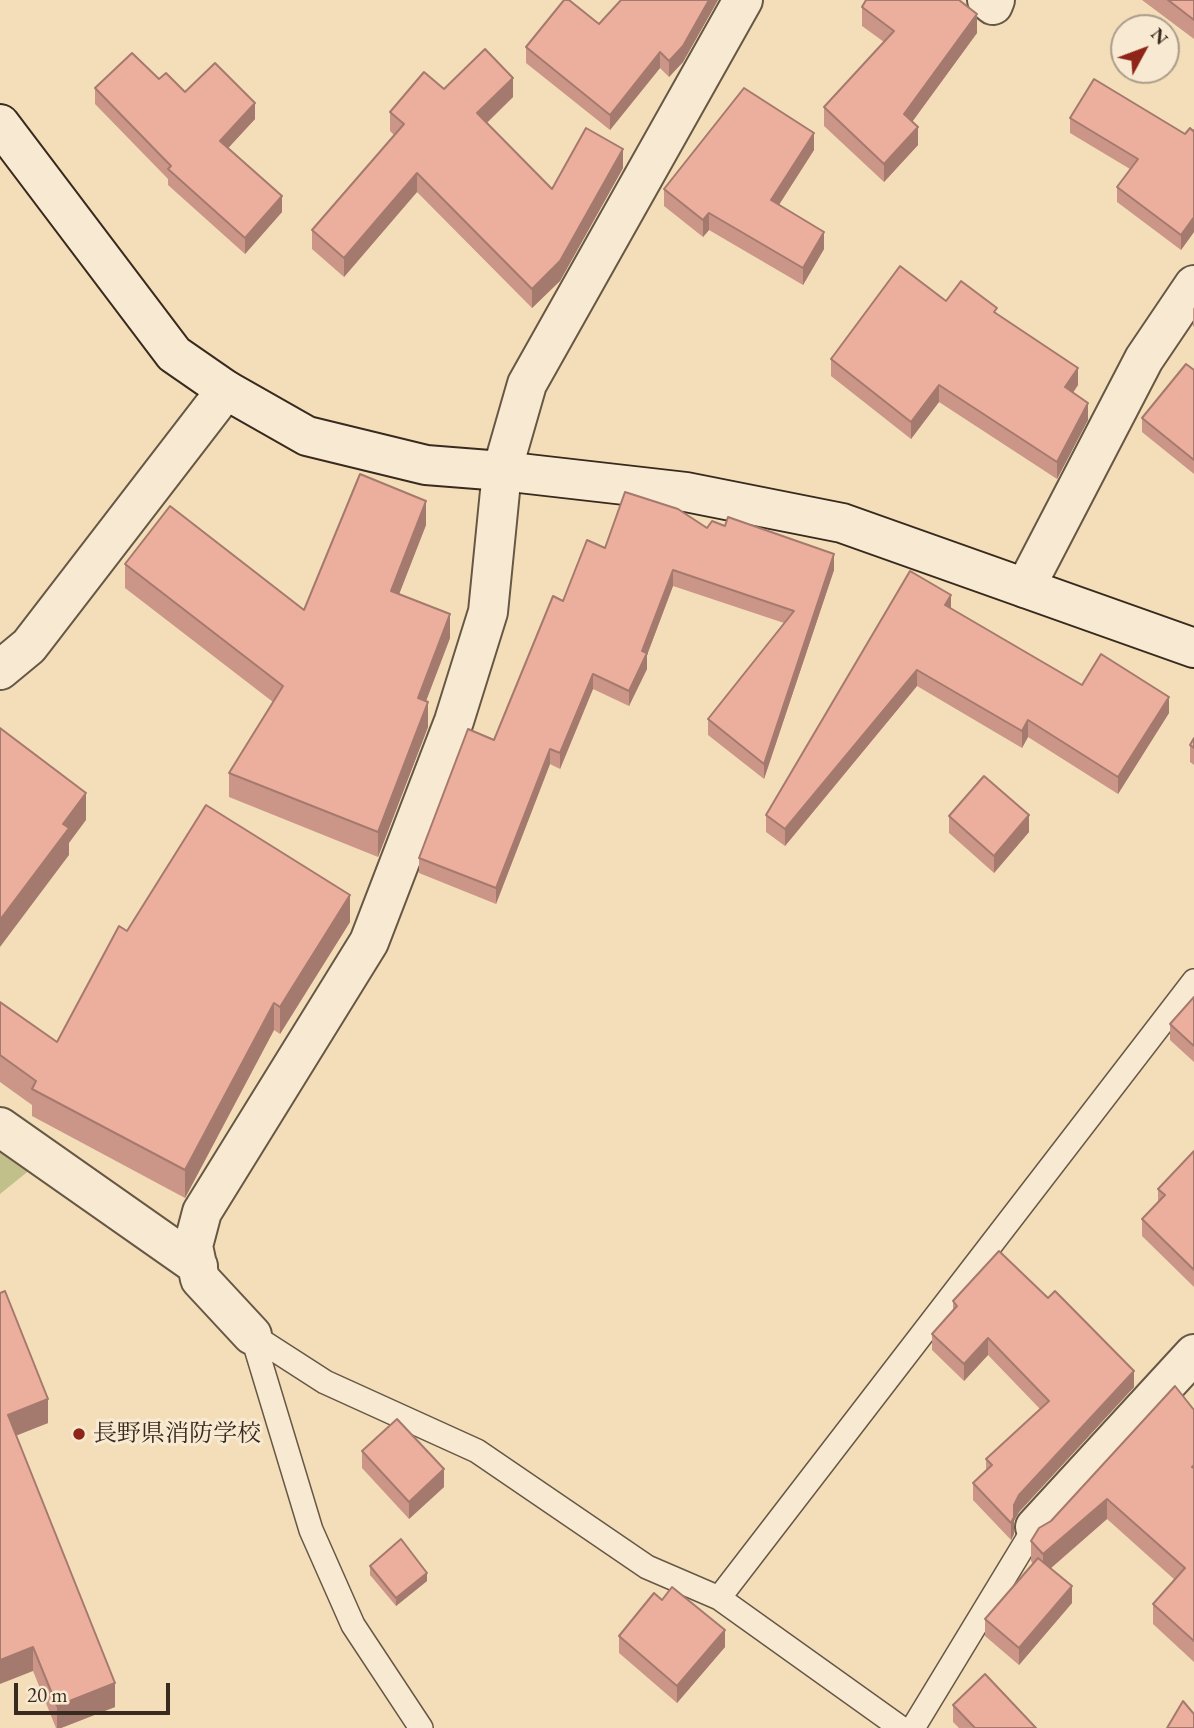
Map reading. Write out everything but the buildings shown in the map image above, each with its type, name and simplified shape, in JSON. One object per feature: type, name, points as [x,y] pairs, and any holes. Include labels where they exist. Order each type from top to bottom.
[{"type":"street","points":[[253,1335],[200,1279],[194,1246],[202,1212],[369,942],[454,721],[488,612],[502,471],[527,384],[743,0]]},
{"type":"street","points":[[987,0],[993,5],[995,0]]},
{"type":"street","points":[[0,124],[174,354],[226,390],[307,436],[426,465],[687,492],[842,523],[1194,648]]},
{"type":"street","points":[[1025,589],[1144,359],[1194,285]]},
{"type":"street","points":[[0,670],[29,646],[226,390]]},
{"type":"street","points":[[0,1127],[198,1266]]},
{"type":"street","points":[[1035,1527],[1194,1354]]},
{"type":"lane","points":[[719,1598],[1194,981]]},
{"type":"lane","points":[[253,1335],[326,1382],[477,1451],[647,1567],[719,1598],[901,1728]]},
{"type":"lane","points":[[253,1335],[311,1530],[352,1625],[421,1728]]},
{"type":"lane","points":[[913,1728],[1035,1527]]},
{"type":"shaded area","points":[[0,1140],[36,1165],[0,1194]]},
{"type":"place","name":"長野県消防学校","points":[[79,1434]]}]
